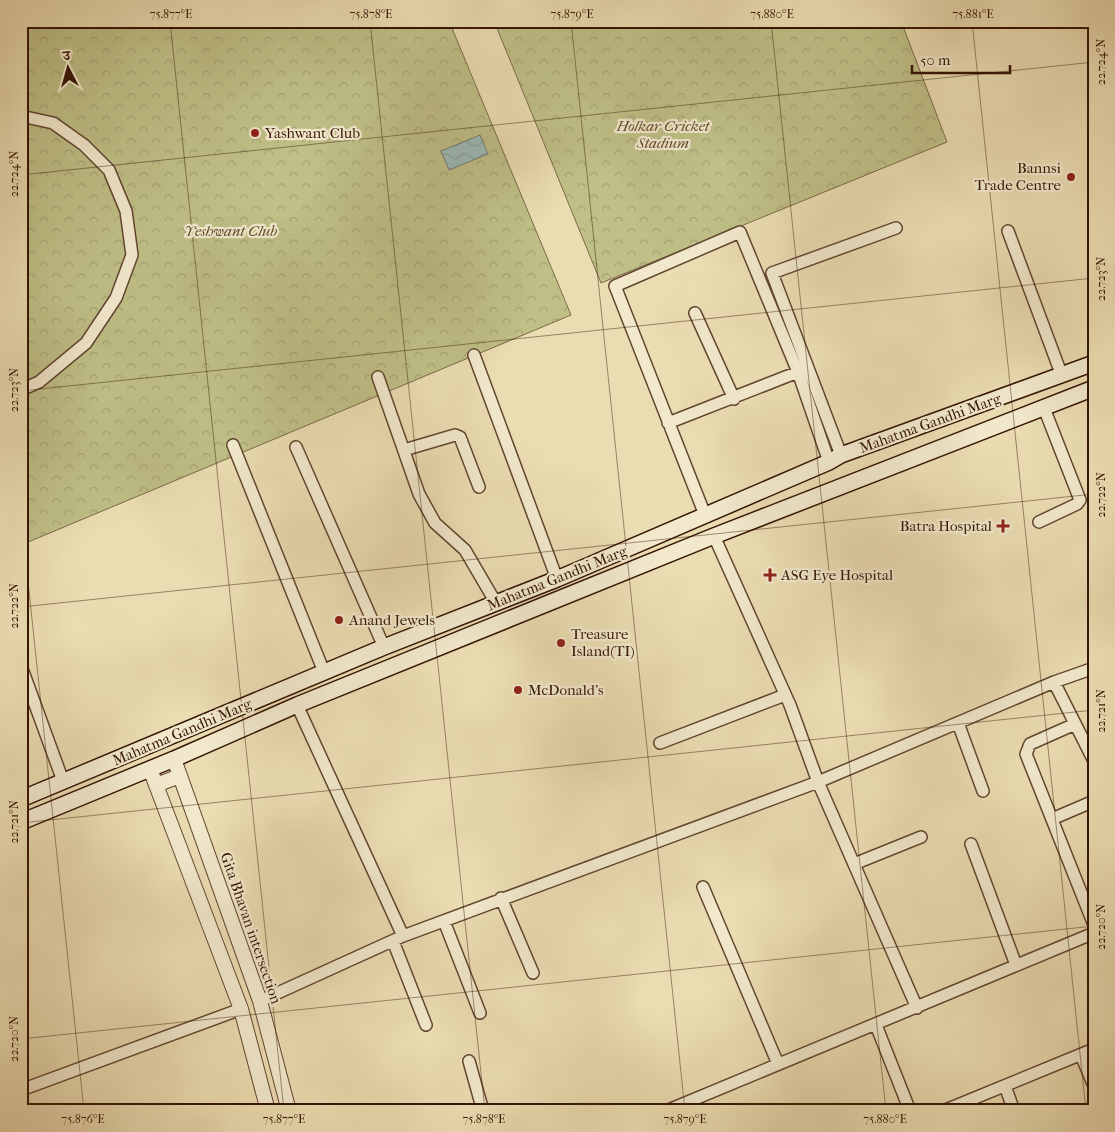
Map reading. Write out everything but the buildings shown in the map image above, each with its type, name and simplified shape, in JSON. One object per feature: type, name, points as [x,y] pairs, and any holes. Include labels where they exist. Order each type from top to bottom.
[{"type":"main road","name":"Mahatma Gandhi Marg","points":[[21,798],[384,647],[557,579],[706,516],[835,458],[1094,364]]},
{"type":"main road","name":"Mahatma Gandhi Marg","points":[[21,822],[174,759],[297,704],[714,536],[1094,388]]},
{"type":"street","points":[[21,116],[53,123],[84,145],[109,170],[126,211],[132,255],[116,298],[86,343],[38,382],[21,390]]},
{"type":"street","points":[[835,458],[772,273],[896,228]]},
{"type":"street","points":[[1008,231],[1062,376]]},
{"type":"street","points":[[706,516],[615,286],[740,232],[835,458]]},
{"type":"street","points":[[695,313],[734,399]]},
{"type":"street","points":[[474,355],[557,579]]},
{"type":"street","points":[[668,423],[734,399],[798,372]]},
{"type":"street","points":[[378,377],[419,494],[434,523],[465,550],[496,603]]},
{"type":"street","points":[[1039,522],[1078,504],[1080,500],[1044,408]]},
{"type":"street","points":[[404,450],[455,434],[460,437],[479,487]]},
{"type":"street","points":[[233,445],[324,672]]},
{"type":"street","points":[[296,447],[384,647]]},
{"type":"street","points":[[714,536],[785,695],[818,782],[917,1008]]},
{"type":"street","points":[[21,666],[63,781]]},
{"type":"street","points":[[260,1001],[398,939],[501,898],[818,782],[1054,682],[1094,668]]},
{"type":"street","points":[[1054,682],[1094,761]]},
{"type":"street","points":[[660,743],[785,695]]},
{"type":"street","points":[[297,704],[398,939],[426,1025]]},
{"type":"street","points":[[958,723],[984,791]]},
{"type":"street","points":[[1075,724],[1030,744],[1026,754],[1094,925]]},
{"type":"street","name":"Gita Bhavan intersection","points":[[174,759],[260,1001],[289,1111]]},
{"type":"street","points":[[150,769],[241,1009],[268,1111]]},
{"type":"street","points":[[156,785],[180,776]]},
{"type":"street","points":[[1052,819],[1094,801]]},
{"type":"street","points":[[854,864],[921,837]]},
{"type":"street","points":[[971,844],[1016,965]]},
{"type":"street","points":[[703,887],[778,1064]]},
{"type":"street","points":[[501,898],[533,974]]},
{"type":"street","points":[[444,921],[480,1013]]},
{"type":"street","points":[[666,1111],[1094,933]]},
{"type":"street","points":[[21,1090],[241,1009]]},
{"type":"street","points":[[876,1025],[910,1111]]},
{"type":"street","points":[[943,1111],[1094,1050]]},
{"type":"street","points":[[1081,1055],[1094,1086]]},
{"type":"street","points":[[469,1061],[483,1111]]},
{"type":"street","points":[[1005,1086],[1014,1111]]},
{"type":"green space","name":"Yeshwant Club","points":[[21,21],[449,21],[571,315],[21,545]]},
{"type":"green space","name":"Holkar Cricket Stadium","points":[[494,21],[901,21],[947,142],[601,283]]},
{"type":"water","points":[[480,135],[488,154],[449,170],[441,151]]},
{"type":"place","name":"Yashwant Club","points":[[255,133]]},
{"type":"place","name":"Bannsi Trade Centre","points":[[1071,177]]},
{"type":"place","name":"Batra Hospital","points":[[1003,526]]},
{"type":"place","name":"ASG Eye Hospital","points":[[770,575]]},
{"type":"place","name":"Anand Jewels","points":[[339,620]]},
{"type":"place","name":"Treasure Island(TI)","points":[[561,643]]},
{"type":"place","name":"McDonald's","points":[[518,690]]}]
